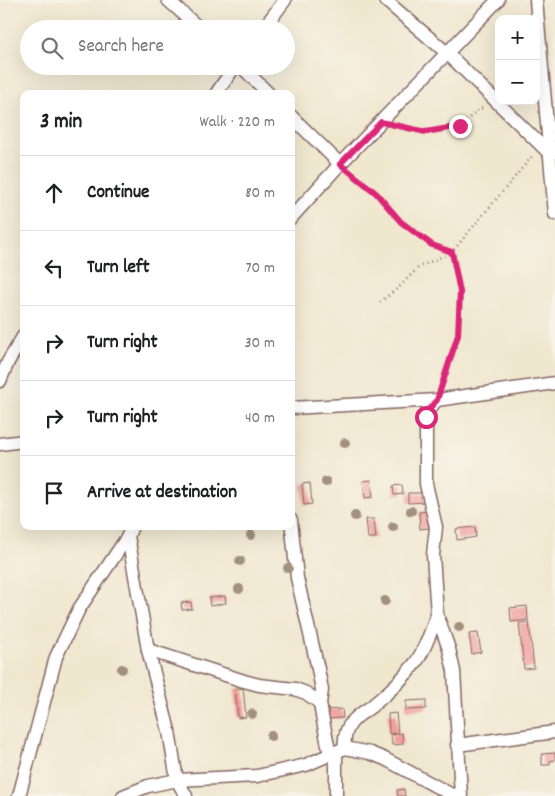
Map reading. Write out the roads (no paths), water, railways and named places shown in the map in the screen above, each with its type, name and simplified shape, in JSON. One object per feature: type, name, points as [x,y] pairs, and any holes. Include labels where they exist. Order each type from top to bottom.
[{"type":"street","points":[[168,0],[190,20]]},
{"type":"street","points":[[270,20],[285,0]]},
{"type":"street","points":[[385,0],[448,53],[548,149]]},
{"type":"street","points":[[295,214],[340,164],[498,0]]},
{"type":"street","points":[[536,0],[555,214]]},
{"type":"street","points":[[219,90],[229,75]]},
{"type":"street","points":[[250,75],[265,90]]},
{"type":"street","points":[[295,120],[340,164]]},
{"type":"street","points":[[0,381],[20,342]]},
{"type":"street","points":[[295,408],[437,400],[555,383]]},
{"type":"street","points":[[437,400],[428,410],[426,417],[426,484],[436,526],[434,555],[437,615],[449,649],[454,671],[461,796]]},
{"type":"street","points":[[0,444],[20,442]]},
{"type":"street","points":[[292,530],[297,578],[322,690],[320,703],[337,752],[336,796]]},
{"type":"street","points":[[130,531],[148,650],[169,731],[177,780],[186,796]]},
{"type":"street","points":[[19,796],[56,657],[79,609],[130,531]]},
{"type":"street","points":[[337,752],[344,740],[348,726],[358,715],[381,698],[417,661],[424,649],[437,615]]},
{"type":"street","points":[[148,650],[259,685],[295,688],[320,703]]},
{"type":"street","points":[[457,745],[555,732]]},
{"type":"street","points":[[122,796],[148,786],[177,780],[257,776],[306,765],[337,752],[370,752],[454,796]]}]
